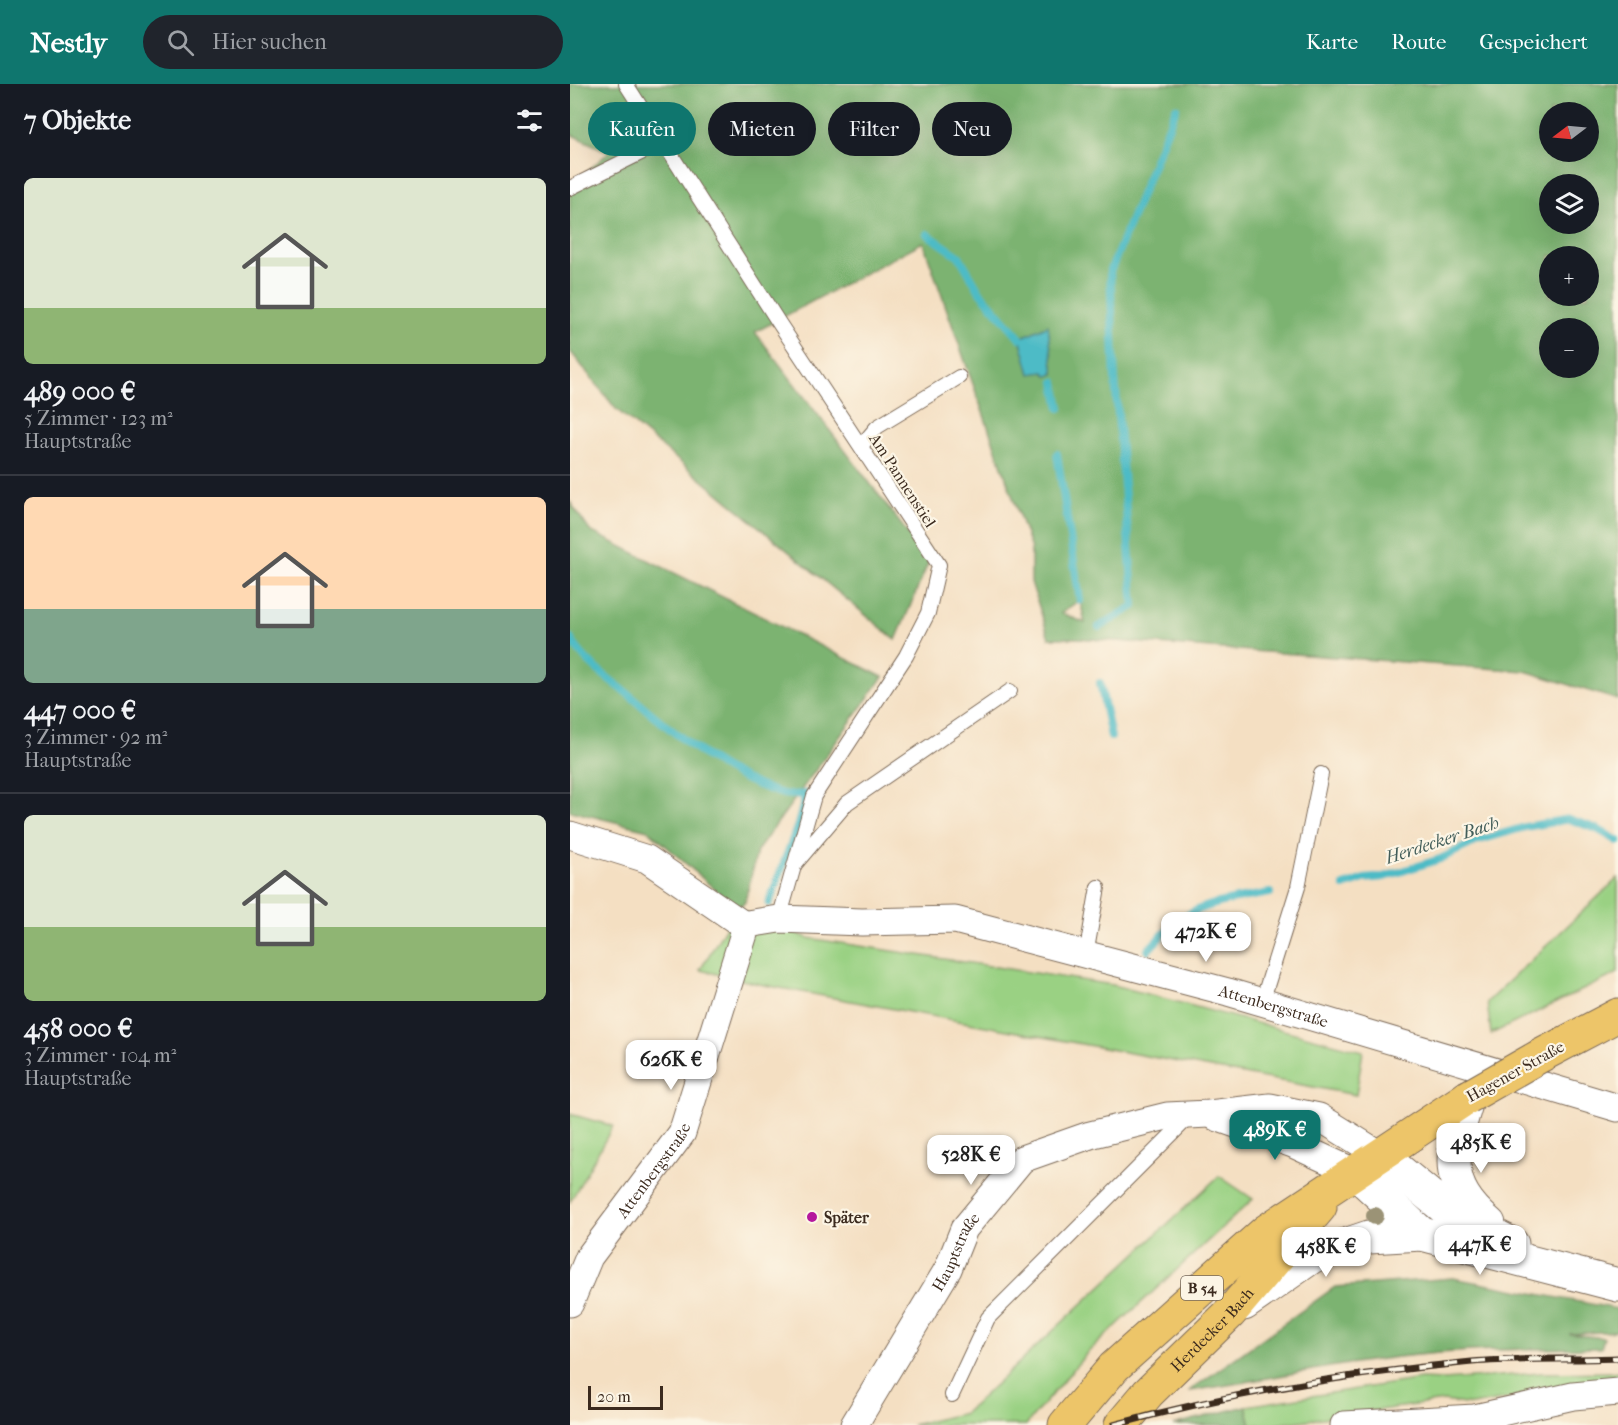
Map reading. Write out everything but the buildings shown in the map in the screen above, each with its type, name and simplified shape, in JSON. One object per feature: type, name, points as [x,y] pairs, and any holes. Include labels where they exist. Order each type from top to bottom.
[{"type":"main road","name":"Hagener Straße","points":[[1368,1164],[1468,1097],[1618,1015]]},
{"type":"main road","name":"Herdecker Bach","points":[[1120,1425],[1148,1393],[1230,1313],[1323,1204],[1368,1164]]},
{"type":"main road","name":"Herdecker Bach","points":[[1065,1425],[1114,1367],[1266,1231],[1368,1164]]},
{"type":"street","points":[[570,835],[647,859],[745,926]]},
{"type":"street","name":"Attenbergstraße","points":[[570,1303],[589,1257],[682,1133],[745,926],[779,919],[862,922],[956,920],[1262,1002],[1618,1108]]},
{"type":"street","name":"Hauptstraße","points":[[1468,1097],[1456,1138],[1453,1160],[1456,1182],[1475,1213],[1513,1245]]},
{"type":"street","name":"Hauptstraße","points":[[854,1425],[948,1269],[964,1229],[1022,1159],[1090,1135],[1167,1116],[1270,1107],[1319,1117],[1368,1164],[1422,1234]]},
{"type":"street","name":"Hauptstraße","points":[[1200,1114],[1293,1144],[1368,1164],[1452,1214],[1513,1245],[1551,1268]]},
{"type":"street","name":"Hauptstraße","points":[[1230,1313],[1313,1256],[1369,1237],[1422,1234],[1618,1285]]},
{"type":"street","points":[[1344,1425],[1475,1418],[1573,1396],[1618,1392]]},
{"type":"lane","name":"Am Pannenstiel","points":[[626,84],[637,102]]},
{"type":"lane","points":[[570,189],[635,156]]},
{"type":"lane","name":"Am Pannenstiel","points":[[672,156],[774,316],[939,565],[928,613],[906,656],[814,796],[779,919]]},
{"type":"lane","points":[[861,446],[877,427],[960,377]]},
{"type":"lane","points":[[793,867],[847,803],[1010,691]]},
{"type":"lane","points":[[1262,1002],[1298,887],[1321,774]]},
{"type":"lane","points":[[1086,955],[1098,887]]},
{"type":"lane","points":[[952,1395],[988,1317],[1200,1114]]},
{"type":"green space","points":[[570,84],[1618,84],[1618,700],[1525,671],[1076,638],[1049,638],[1031,582],[1031,549],[923,242],[755,332],[929,561],[896,640],[616,409],[570,351],[570,187],[605,156],[696,156],[696,102],[588,102],[588,142],[570,134]],"holes":[[[1047,325],[1054,373],[1048,376],[1044,372]],[[1080,600],[1085,623],[1061,613]]]},
{"type":"green space","points":[[570,502],[590,531],[883,677],[757,851],[745,902],[737,909],[648,830],[570,811]]},
{"type":"green space","points":[[1618,878],[1618,973],[1491,1034],[1487,1002]]},
{"type":"green space","points":[[737,909],[808,938],[1113,985],[1363,1051],[1356,1095],[759,984],[700,970]]},
{"type":"green space","points":[[570,1114],[613,1126],[570,1202]]},
{"type":"green space","points":[[1219,1176],[1253,1199],[1087,1353],[1026,1425],[912,1425],[965,1413]]},
{"type":"green space","points":[[1453,1278],[1618,1309],[1618,1331],[1569,1334],[1604,1338],[1601,1348],[1485,1350],[1398,1357],[1189,1391],[1335,1287]]},
{"type":"green space","points":[[1618,1372],[1618,1380],[1472,1405],[1444,1401],[1272,1425],[1251,1425],[1246,1406],[1421,1379],[1444,1380],[1542,1373]]},
{"type":"green space","points":[[1246,1406],[1251,1425],[1173,1425]]},
{"type":"water","points":[[1048,325],[1054,374],[1048,376],[1044,372],[1030,374],[1020,338]]},
{"type":"waterway","points":[[1099,627],[1134,606],[1115,379],[1110,272],[1176,108]]},
{"type":"waterway","points":[[927,234],[959,256],[980,292],[1020,338]]},
{"type":"waterway","points":[[1055,382],[1060,408]]},
{"type":"waterway","points":[[1057,454],[1080,600]]},
{"type":"waterway","points":[[570,638],[584,657],[599,671],[667,727],[721,766],[761,787],[786,795],[806,794],[798,825],[769,903]]},
{"type":"waterway","points":[[1100,683],[1111,737]]},
{"type":"waterway","name":"Herdecker Bach","points":[[1344,886],[1364,879],[1384,877],[1440,859],[1477,841],[1525,827],[1569,819],[1597,829],[1618,841]]},
{"type":"waterway","name":"Herdecker Bach","points":[[1148,950],[1173,925],[1191,913],[1220,903],[1270,893]]},
{"type":"railway","points":[[1114,1425],[1247,1394],[1382,1372],[1490,1361],[1618,1358]]},
{"type":"place","name":"Später","points":[[812,1217]]}]
